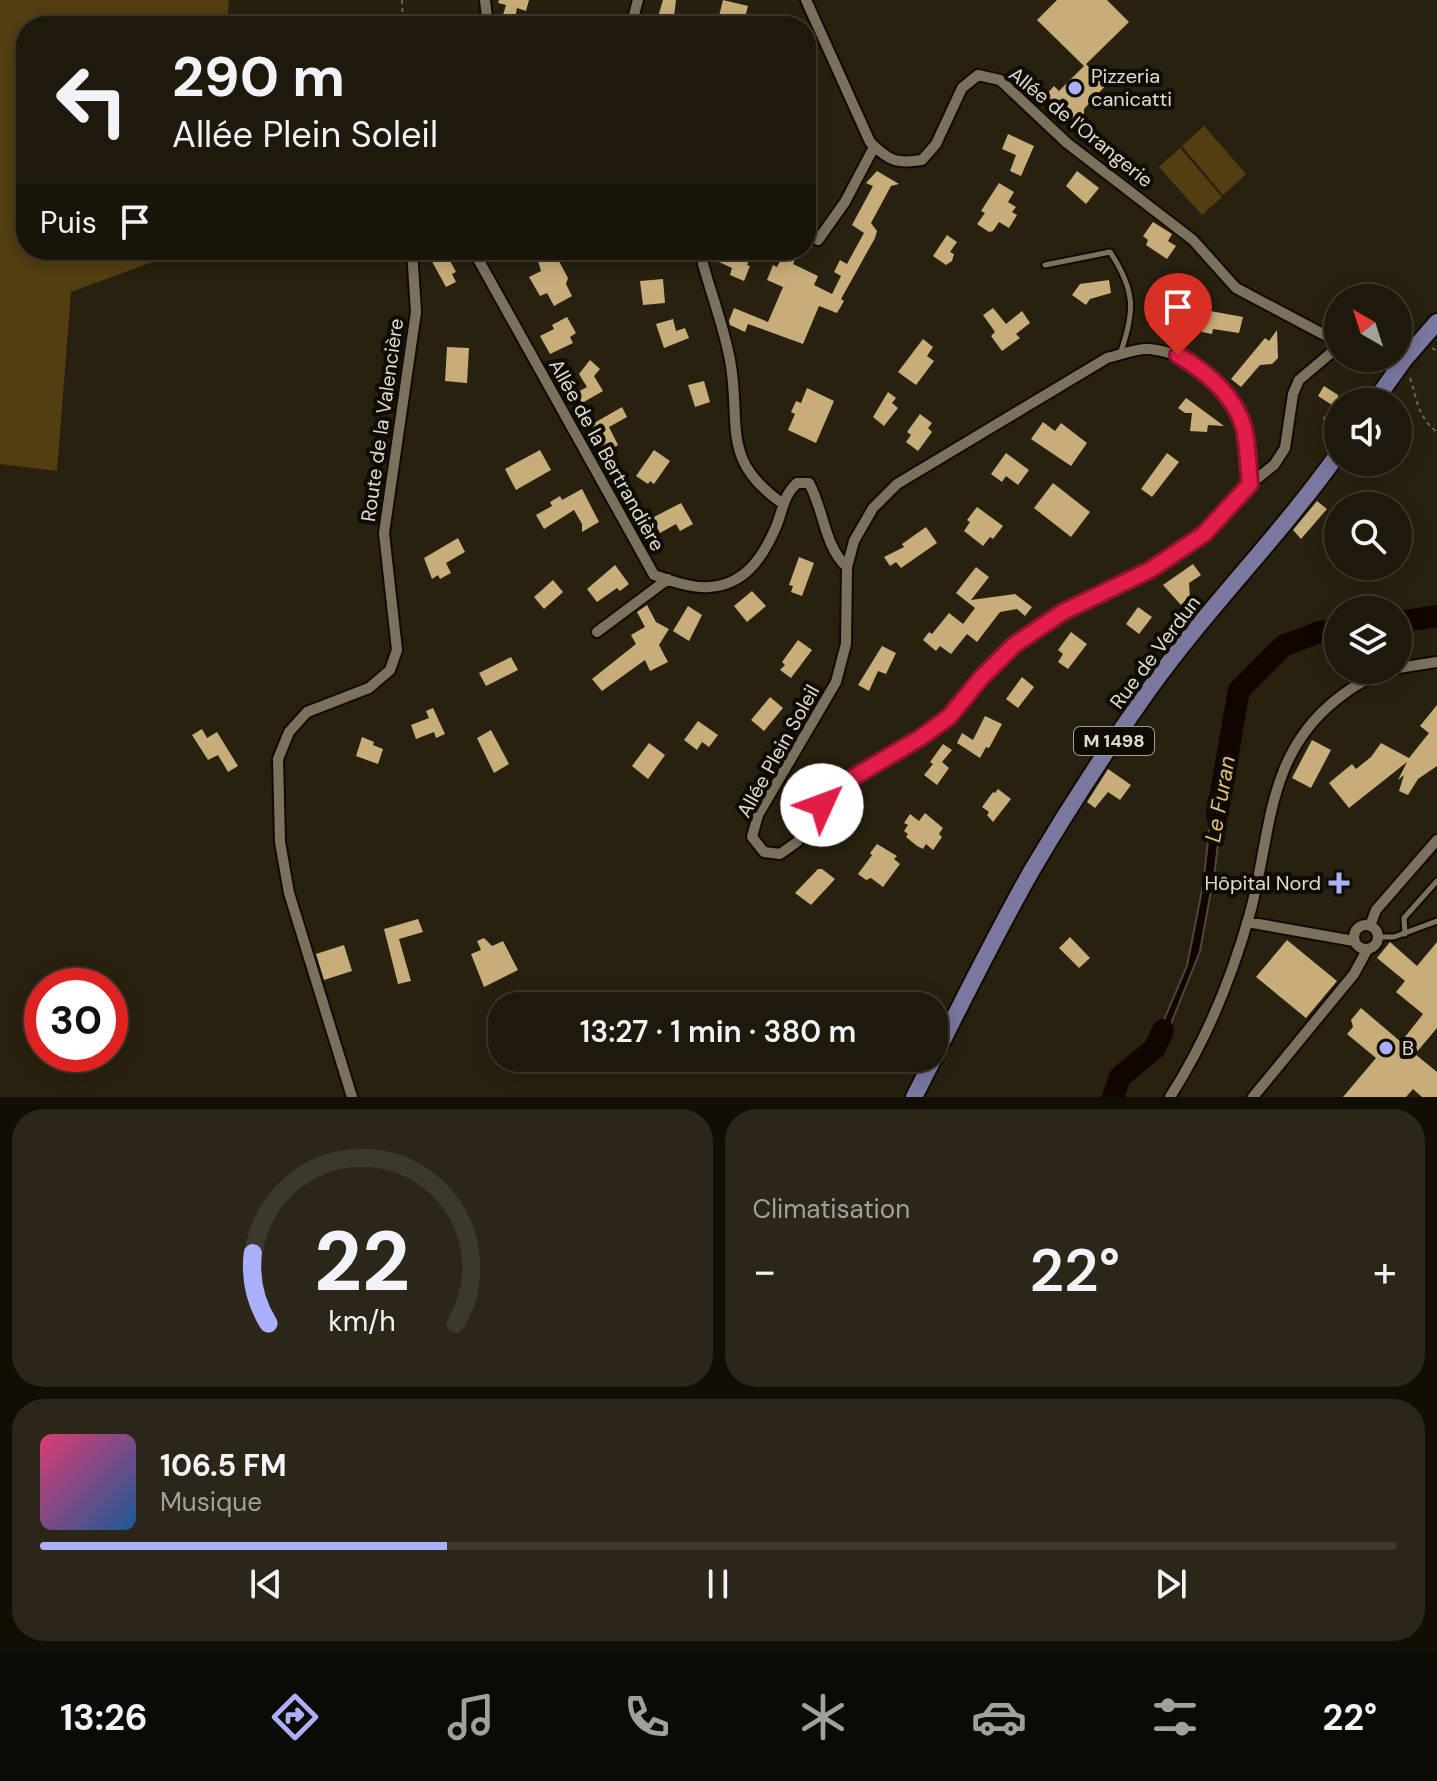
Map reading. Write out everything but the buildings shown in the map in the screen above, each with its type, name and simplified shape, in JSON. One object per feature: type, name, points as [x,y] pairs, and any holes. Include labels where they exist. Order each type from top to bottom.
[{"type":"main road","points":[[1412,346],[1437,322]]},
{"type":"main road","name":"Rue de Verdun","points":[[914,1097],[1032,870],[1095,769],[1150,688],[1324,474]]},
{"type":"street","points":[[816,36],[874,147],[845,202],[818,240]]},
{"type":"street","name":"Allée de l'Orangerie","points":[[874,147],[886,158],[895,161],[922,160],[936,144],[962,88],[978,75],[1000,80],[1067,143],[1193,240],[1236,288],[1324,337]]},
{"type":"street","name":"Route de la Valencière","points":[[352,1097],[289,893],[280,842],[278,759],[289,732],[307,712],[369,688],[390,670],[397,650],[384,533],[416,312],[413,260]]},
{"type":"street","name":"Allée de la Bertrandière","points":[[479,260],[654,575],[668,579]]},
{"type":"street","points":[[703,264],[730,359],[734,429],[745,467],[761,489],[783,504]]},
{"type":"street","name":"Allée Plein Soleil","points":[[1250,484],[1243,427],[1231,402],[1209,374],[1178,355],[1146,349],[1107,358],[897,484],[873,508],[854,541],[847,567],[846,644],[836,682],[758,815],[752,837],[764,852],[780,854],[797,842],[822,805],[847,781],[949,717],[1014,645],[1063,612],[1150,570],[1204,534],[1250,484],[1274,465],[1285,448],[1293,394],[1299,380],[1324,358]]},
{"type":"street","points":[[597,632],[668,579],[709,587],[738,579],[760,560],[777,525],[786,493],[797,483],[809,483],[836,557],[847,567]]},
{"type":"street","points":[[1412,666],[1437,662]]},
{"type":"street","points":[[1164,1097],[1173,1093],[1187,1071],[1221,1001],[1247,922],[1280,775],[1296,742],[1309,725],[1347,691],[1362,684]]},
{"type":"street","points":[[1370,926],[1376,910],[1437,840]]},
{"type":"street","points":[[1247,922],[1354,941]]},
{"type":"street","points":[[1253,1097],[1354,974],[1367,950],[1374,946],[1378,937],[1370,926],[1358,928],[1353,935],[1359,948],[1367,950]]},
{"type":"lane","points":[[1045,265],[1110,252],[1124,273],[1132,300],[1130,326],[1119,355]]},
{"type":"lane","points":[[1405,934],[1404,918],[1437,881]]},
{"type":"lane","points":[[1378,937],[1405,934],[1437,921]]},
{"type":"path","points":[[1406,372],[1416,404],[1427,425],[1437,432]]},
{"type":"shaded area","points":[[0,0],[229,0],[228,16],[16,16],[16,260],[158,260],[71,292],[57,471],[0,464]]},
{"type":"shaded area","points":[[1204,126],[1246,174],[1223,195],[1182,146]]},
{"type":"shaded area","points":[[1180,148],[1222,197],[1202,215],[1159,167]]},
{"type":"water","points":[[1324,627],[1324,636],[1266,661],[1247,684],[1231,729],[1215,869],[1200,951],[1160,1051],[1123,1081],[1115,1097],[1104,1097],[1122,1071],[1149,1055],[1187,966],[1203,885],[1218,754],[1235,686],[1263,653],[1282,641]]},
{"type":"waterway","name":"Le Furan","points":[[1412,620],[1437,616]]},
{"type":"waterway","name":"Le Furan","points":[[1217,815],[1239,690],[1283,646],[1324,631]]},
{"type":"waterway","name":"Le Furan","points":[[1113,1097],[1120,1077],[1155,1048],[1163,1030]]},
{"type":"place","name":"Pizzeria canicatti","points":[[1075,88]]},
{"type":"place","name":"Hôpital Nord","points":[[1339,883]]},
{"type":"place","name":"B","points":[[1386,1048]]},
{"type":"route","points":[[822,805],[847,781],[949,717],[1014,645],[1063,612],[1150,570],[1204,534],[1250,484],[1243,427],[1231,402],[1209,374],[1178,355]]}]
